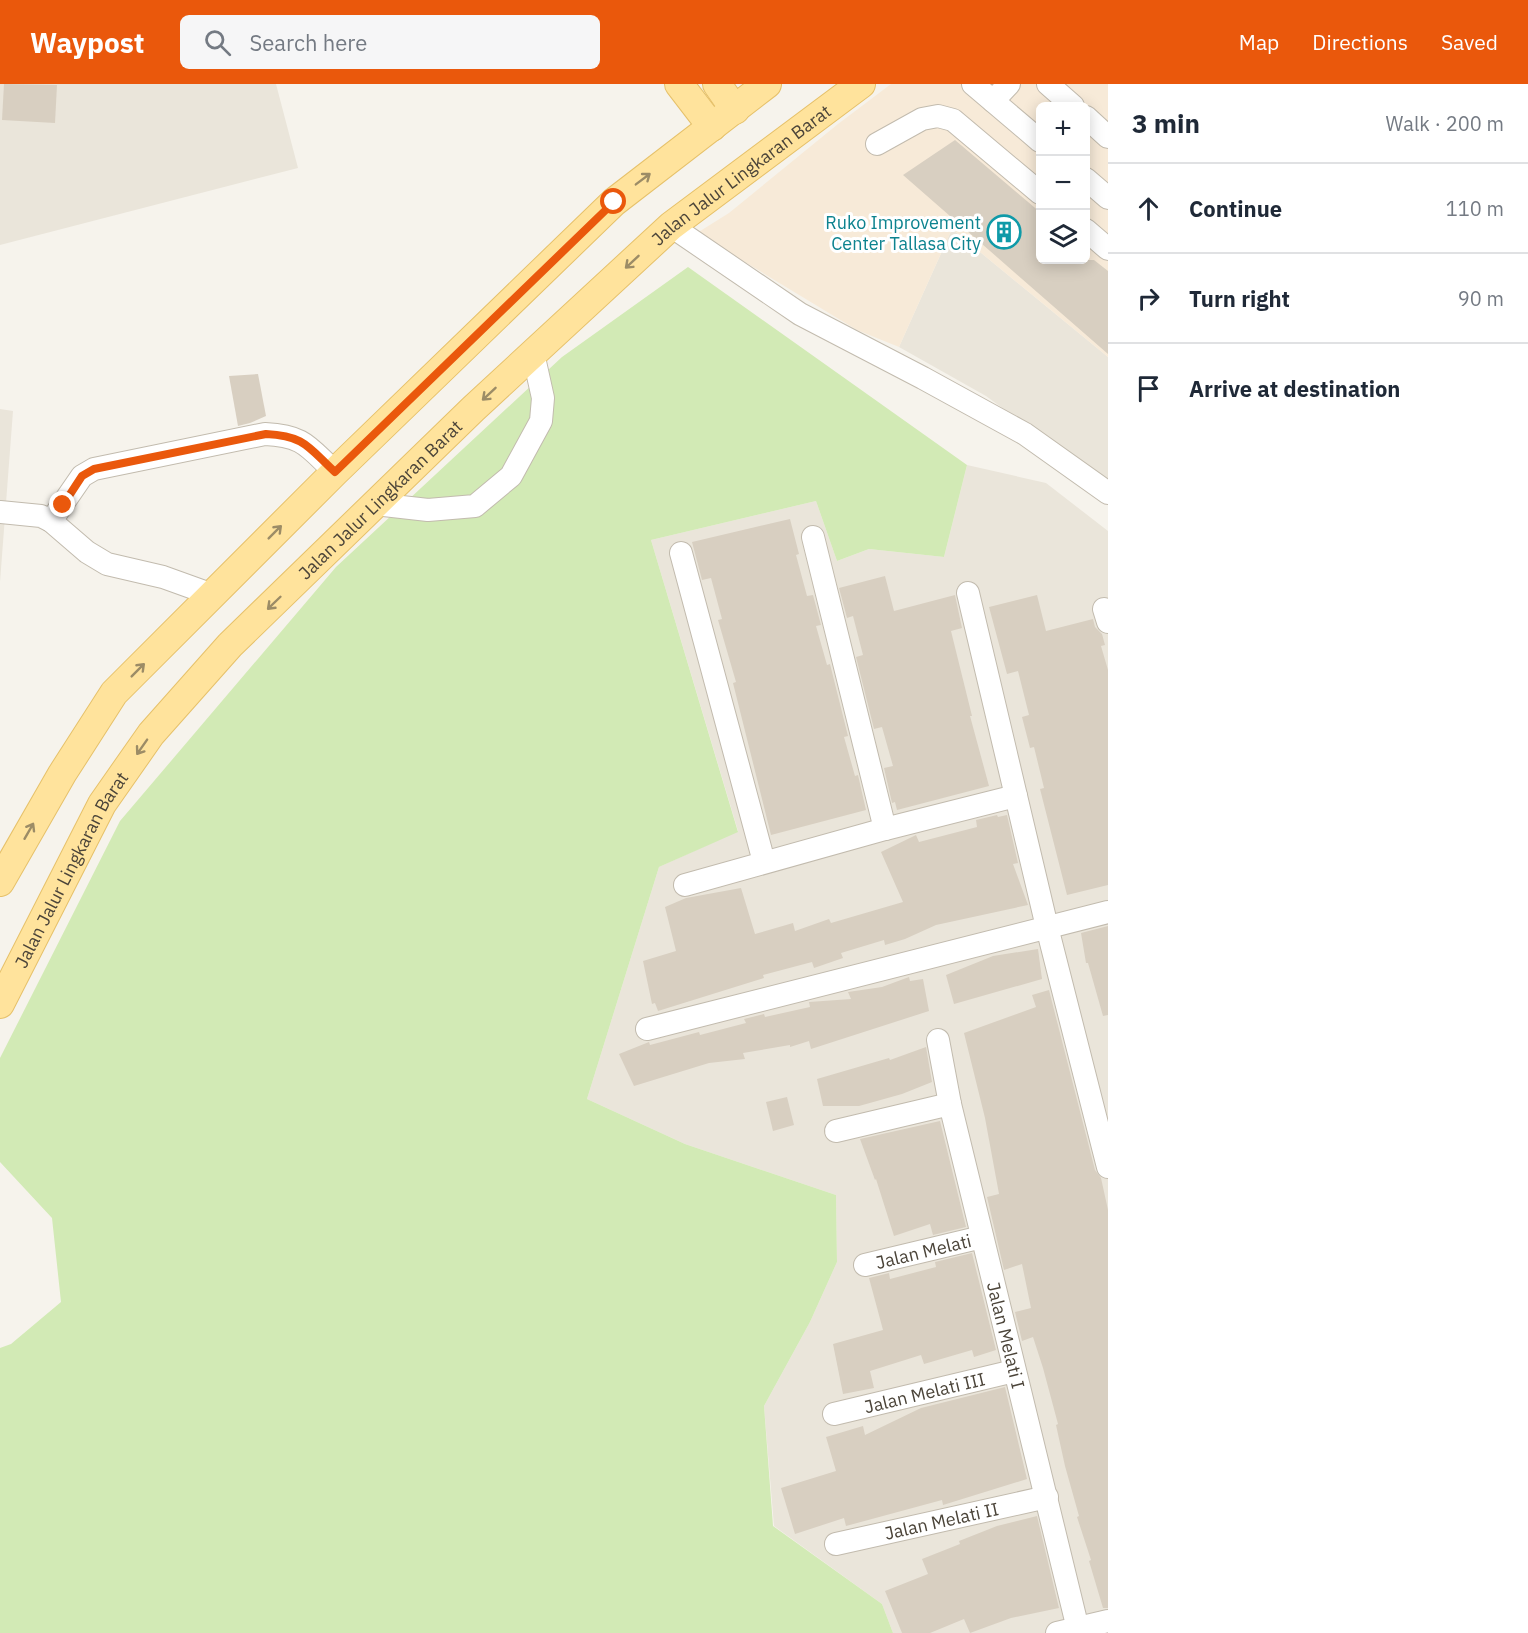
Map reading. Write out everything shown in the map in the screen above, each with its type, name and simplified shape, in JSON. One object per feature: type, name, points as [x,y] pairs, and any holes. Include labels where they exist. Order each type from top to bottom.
[{"type":"main road","points":[[679,84],[712,127]]},
{"type":"main road","points":[[717,84],[735,110]]},
{"type":"main road","points":[[0,882],[62,774],[114,693],[335,472],[614,202],[767,84]]},
{"type":"main road","name":"Jalan Jalur Lingkaran Barat","points":[[0,1004],[102,804],[151,734],[230,645],[533,353],[671,226],[861,84]]},
{"type":"street","points":[[973,84],[1036,137]]},
{"type":"street","points":[[993,101],[1009,84]]},
{"type":"street","points":[[1048,84],[1068,102]]},
{"type":"street","points":[[877,144],[922,119],[938,116],[953,120],[1036,189]]},
{"type":"street","points":[[1090,121],[1108,137]]},
{"type":"street","points":[[1090,182],[1108,198]]},
{"type":"street","points":[[671,226],[800,314],[1025,434],[1108,493]]},
{"type":"street","points":[[1090,233],[1108,249]]},
{"type":"street","points":[[375,504],[428,510],[475,506],[511,476],[541,421],[543,398],[533,353]]},
{"type":"street","points":[[51,521],[82,476],[94,469],[266,434],[288,435],[301,440],[335,472]]},
{"type":"street","points":[[0,512],[41,516],[51,521],[87,552],[107,564],[163,577],[213,595]]},
{"type":"street","points":[[813,537],[885,829]]},
{"type":"street","points":[[681,553],[764,862]]},
{"type":"street","points":[[968,593],[1047,927],[1108,1167]]},
{"type":"street","points":[[686,885],[885,829],[1016,796]]},
{"type":"street","points":[[647,1029],[1108,912]]},
{"type":"street","name":"Jalan Melati I","points":[[938,1040],[950,1104],[1014,1371],[1047,1497],[1071,1631]]},
{"type":"street","points":[[836,1131],[950,1104]]},
{"type":"street","name":"Jalan Melati","points":[[865,1265],[982,1237]]},
{"type":"street","name":"Jalan Melati III","points":[[834,1414],[1014,1371]]},
{"type":"street","name":"Jalan Melati II","points":[[836,1544],[1047,1497]]},
{"type":"street","points":[[1071,1631],[1108,1621]]},
{"type":"shaded area","points":[[0,84],[276,84],[298,168],[0,245]]},
{"type":"shaded area","points":[[891,84],[1108,84],[1108,357],[952,229],[899,347],[857,330],[697,233],[729,213]]},
{"type":"shaded area","points":[[952,229],[1108,357],[1108,486],[986,396],[899,347]]},
{"type":"shaded area","points":[[0,409],[13,411],[0,582]]},
{"type":"shaded area","points":[[967,465],[1046,483],[1108,531],[1108,1633],[893,1633],[882,1604],[774,1526],[764,1406],[810,1322],[837,1262],[836,1195],[685,1144],[587,1099],[659,867],[738,831],[651,540],[816,501],[837,561],[869,549],[944,557]]},
{"type":"green space","points":[[688,267],[967,465],[944,557],[869,549],[837,561],[816,501],[651,540],[738,832],[659,867],[587,1099],[685,1144],[836,1195],[837,1262],[810,1322],[764,1406],[773,1526],[882,1604],[893,1633],[0,1633],[0,1348],[11,1344],[61,1302],[52,1218],[0,1162],[0,1058],[120,821],[336,567],[562,357]]},
{"type":"building","points":[[4,84],[57,85],[55,123],[2,120]]},
{"type":"building","name":"Ruko Improvement Center Tallasa City","points":[[955,140],[1036,209],[1036,264],[1090,264],[1090,260],[1094,260],[1108,271],[1108,354],[903,175]]},
{"type":"building","points":[[258,374],[266,416],[238,426],[229,376]]},
{"type":"building","points":[[790,519],[799,554],[796,555],[807,596],[813,595],[821,625],[816,626],[827,665],[830,664],[848,736],[844,737],[855,776],[858,775],[866,810],[771,835],[733,683],[736,682],[718,620],[722,619],[711,578],[702,580],[692,542]]},
{"type":"building","points":[[885,576],[894,611],[955,595],[962,628],[951,631],[989,786],[897,810],[895,802],[892,803],[884,768],[893,766],[882,727],[874,729],[856,657],[863,655],[853,616],[847,618],[839,588]]},
{"type":"building","points":[[1037,595],[1046,631],[1093,619],[1095,627],[1102,634],[1105,645],[1101,646],[1108,670],[1108,885],[1067,895],[1040,789],[1044,788],[1034,747],[1030,748],[1022,717],[1029,715],[1018,671],[1007,674],[989,607]]},
{"type":"building","points":[[997,815],[998,817],[1007,815],[1018,863],[1013,864],[1028,905],[936,925],[885,945],[884,940],[841,953],[843,958],[814,968],[812,962],[763,975],[764,978],[658,1011],[655,1003],[652,1004],[643,961],[676,951],[665,907],[686,898],[741,888],[755,934],[793,923],[795,931],[829,919],[831,923],[903,902],[881,852],[916,835],[919,842],[977,827],[976,820]]},
{"type":"building","points":[[1108,926],[1108,1015],[1103,1016],[1088,963],[1086,963],[1081,933]]},
{"type":"building","points":[[1038,949],[1042,979],[954,1004],[946,975],[993,956]]},
{"type":"building","points":[[909,977],[910,981],[923,979],[929,1011],[811,1049],[809,1041],[790,1047],[790,1045],[743,1053],[745,1059],[709,1063],[634,1086],[619,1054],[649,1042],[650,1045],[699,1032],[700,1035],[746,1023],[744,1019],[810,1007],[809,1002],[851,999],[848,992],[882,987]]},
{"type":"building","points":[[1049,990],[1095,1170],[1101,1178],[1108,1210],[1108,1608],[1103,1608],[1077,1517],[1079,1516],[1043,1368],[1033,1337],[1022,1341],[1015,1312],[1031,1308],[1022,1264],[1004,1270],[987,1197],[999,1194],[985,1118],[964,1033],[1036,1007],[1032,995]]},
{"type":"building","points":[[926,1047],[932,1082],[902,1094],[859,1106],[823,1106],[817,1079],[889,1058],[890,1060]]},
{"type":"building","points":[[787,1097],[794,1125],[773,1131],[766,1102]]},
{"type":"building","points":[[940,1121],[966,1227],[933,1235],[930,1224],[894,1236],[876,1179],[860,1139]]},
{"type":"building","points":[[972,1253],[996,1350],[974,1357],[972,1350],[924,1364],[921,1355],[870,1371],[874,1388],[843,1394],[833,1344],[883,1330],[869,1278],[889,1273],[890,1279],[936,1267],[935,1262]]},
{"type":"building","points":[[1005,1387],[1027,1479],[943,1505],[942,1500],[846,1526],[844,1518],[795,1534],[781,1488],[836,1471],[826,1437],[863,1426],[865,1435],[921,1408]]},
{"type":"building","points":[[1037,1516],[1059,1608],[1011,1618],[970,1633],[964,1619],[930,1633],[902,1633],[885,1591],[928,1574],[922,1559],[997,1526]]},
{"type":"place","name":"Ruko Improvement Center Tallasa City","points":[[1004,232]]},
{"type":"route","points":[[63,505],[82,476],[94,469],[266,434],[288,435],[301,440],[335,472],[614,202]]}]
